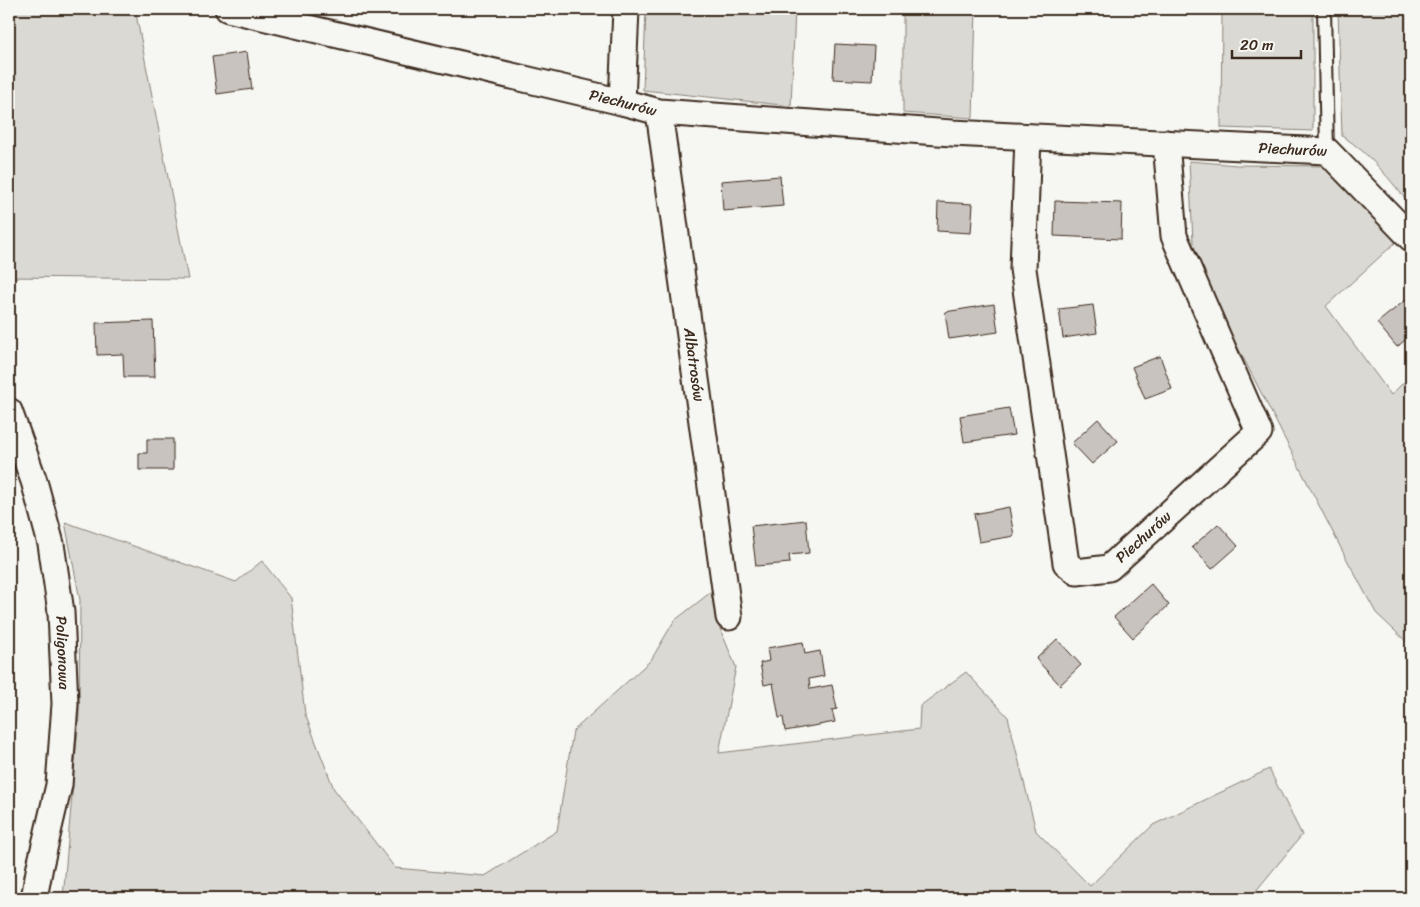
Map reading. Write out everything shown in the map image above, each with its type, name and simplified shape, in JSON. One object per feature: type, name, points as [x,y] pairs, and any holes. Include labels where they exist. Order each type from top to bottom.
[{"type":"street","name":"Piechurów","points":[[228,9],[659,112],[952,133],[1327,151],[1411,238]]},
{"type":"street","points":[[622,102],[626,9]]},
{"type":"street","name":"Albatrosów","points":[[659,112],[729,617]]},
{"type":"street","name":"Piechurów","points":[[1028,137],[1023,269],[1066,563],[1077,572],[1109,568],[1259,432],[1174,236],[1166,143]]},
{"type":"street","name":"Poligonowa","points":[[9,411],[34,481],[51,544],[61,612],[65,704],[59,785],[34,898]]},
{"type":"lane","points":[[1324,9],[1327,151]]},
{"type":"shaded area","points":[[9,9],[135,9],[188,279],[9,277]]},
{"type":"shaded area","points":[[646,9],[795,9],[791,106],[643,90]]},
{"type":"shaded area","points":[[903,9],[976,9],[973,118],[903,113]]},
{"type":"shaded area","points":[[1222,9],[1313,9],[1313,131],[1221,128]]},
{"type":"shaded area","points":[[1338,9],[1411,9],[1411,206],[1371,159],[1342,136]]},
{"type":"shaded area","points":[[1189,161],[1237,165],[1323,166],[1396,242],[1326,306],[1391,395],[1411,375],[1411,505],[1407,508],[1411,512],[1411,646],[1376,613],[1194,262]]},
{"type":"shaded area","points":[[65,522],[236,582],[262,561],[291,598],[305,714],[334,789],[395,868],[485,876],[557,831],[573,731],[651,660],[674,621],[711,592],[716,619],[736,667],[719,753],[919,729],[920,706],[966,672],[1008,717],[1036,831],[1090,886],[1153,825],[1269,769],[1302,835],[1250,898],[63,898],[79,716],[80,600]]},
{"type":"building","points":[[835,44],[874,46],[872,81],[833,79]]},
{"type":"building","points":[[247,52],[252,89],[217,94],[212,57]]},
{"type":"building","points":[[780,176],[783,206],[723,211],[721,181]]},
{"type":"building","points":[[1055,201],[1122,203],[1121,239],[1054,236]]},
{"type":"building","points":[[938,202],[973,204],[971,233],[937,231]]},
{"type":"building","points":[[1408,298],[1411,302],[1411,335],[1397,347],[1377,323]]},
{"type":"building","points":[[994,304],[998,332],[949,339],[945,312]]},
{"type":"building","points":[[1093,305],[1097,333],[1063,338],[1059,309]]},
{"type":"building","points":[[153,321],[155,377],[124,377],[123,354],[97,355],[96,323]]},
{"type":"building","points":[[1160,356],[1172,389],[1145,399],[1132,367]]},
{"type":"building","points":[[1009,408],[1014,435],[964,442],[960,416]]},
{"type":"building","points":[[1098,419],[1118,441],[1092,464],[1072,443]]},
{"type":"building","points":[[147,439],[173,439],[173,470],[139,470],[139,453],[147,453]]},
{"type":"building","points":[[1009,507],[1014,536],[979,542],[974,514]]},
{"type":"building","points":[[806,520],[809,553],[789,555],[790,563],[756,566],[751,526]]},
{"type":"building","points":[[1218,524],[1238,546],[1212,569],[1192,547]]},
{"type":"building","points":[[1151,584],[1169,605],[1133,638],[1114,617]]},
{"type":"building","points":[[1057,639],[1081,665],[1060,685],[1036,659]]},
{"type":"building","points":[[803,642],[805,654],[820,651],[824,676],[809,679],[810,689],[832,685],[837,709],[832,710],[835,722],[785,731],[783,717],[779,718],[773,683],[764,685],[760,663],[769,661],[767,648]]}]
